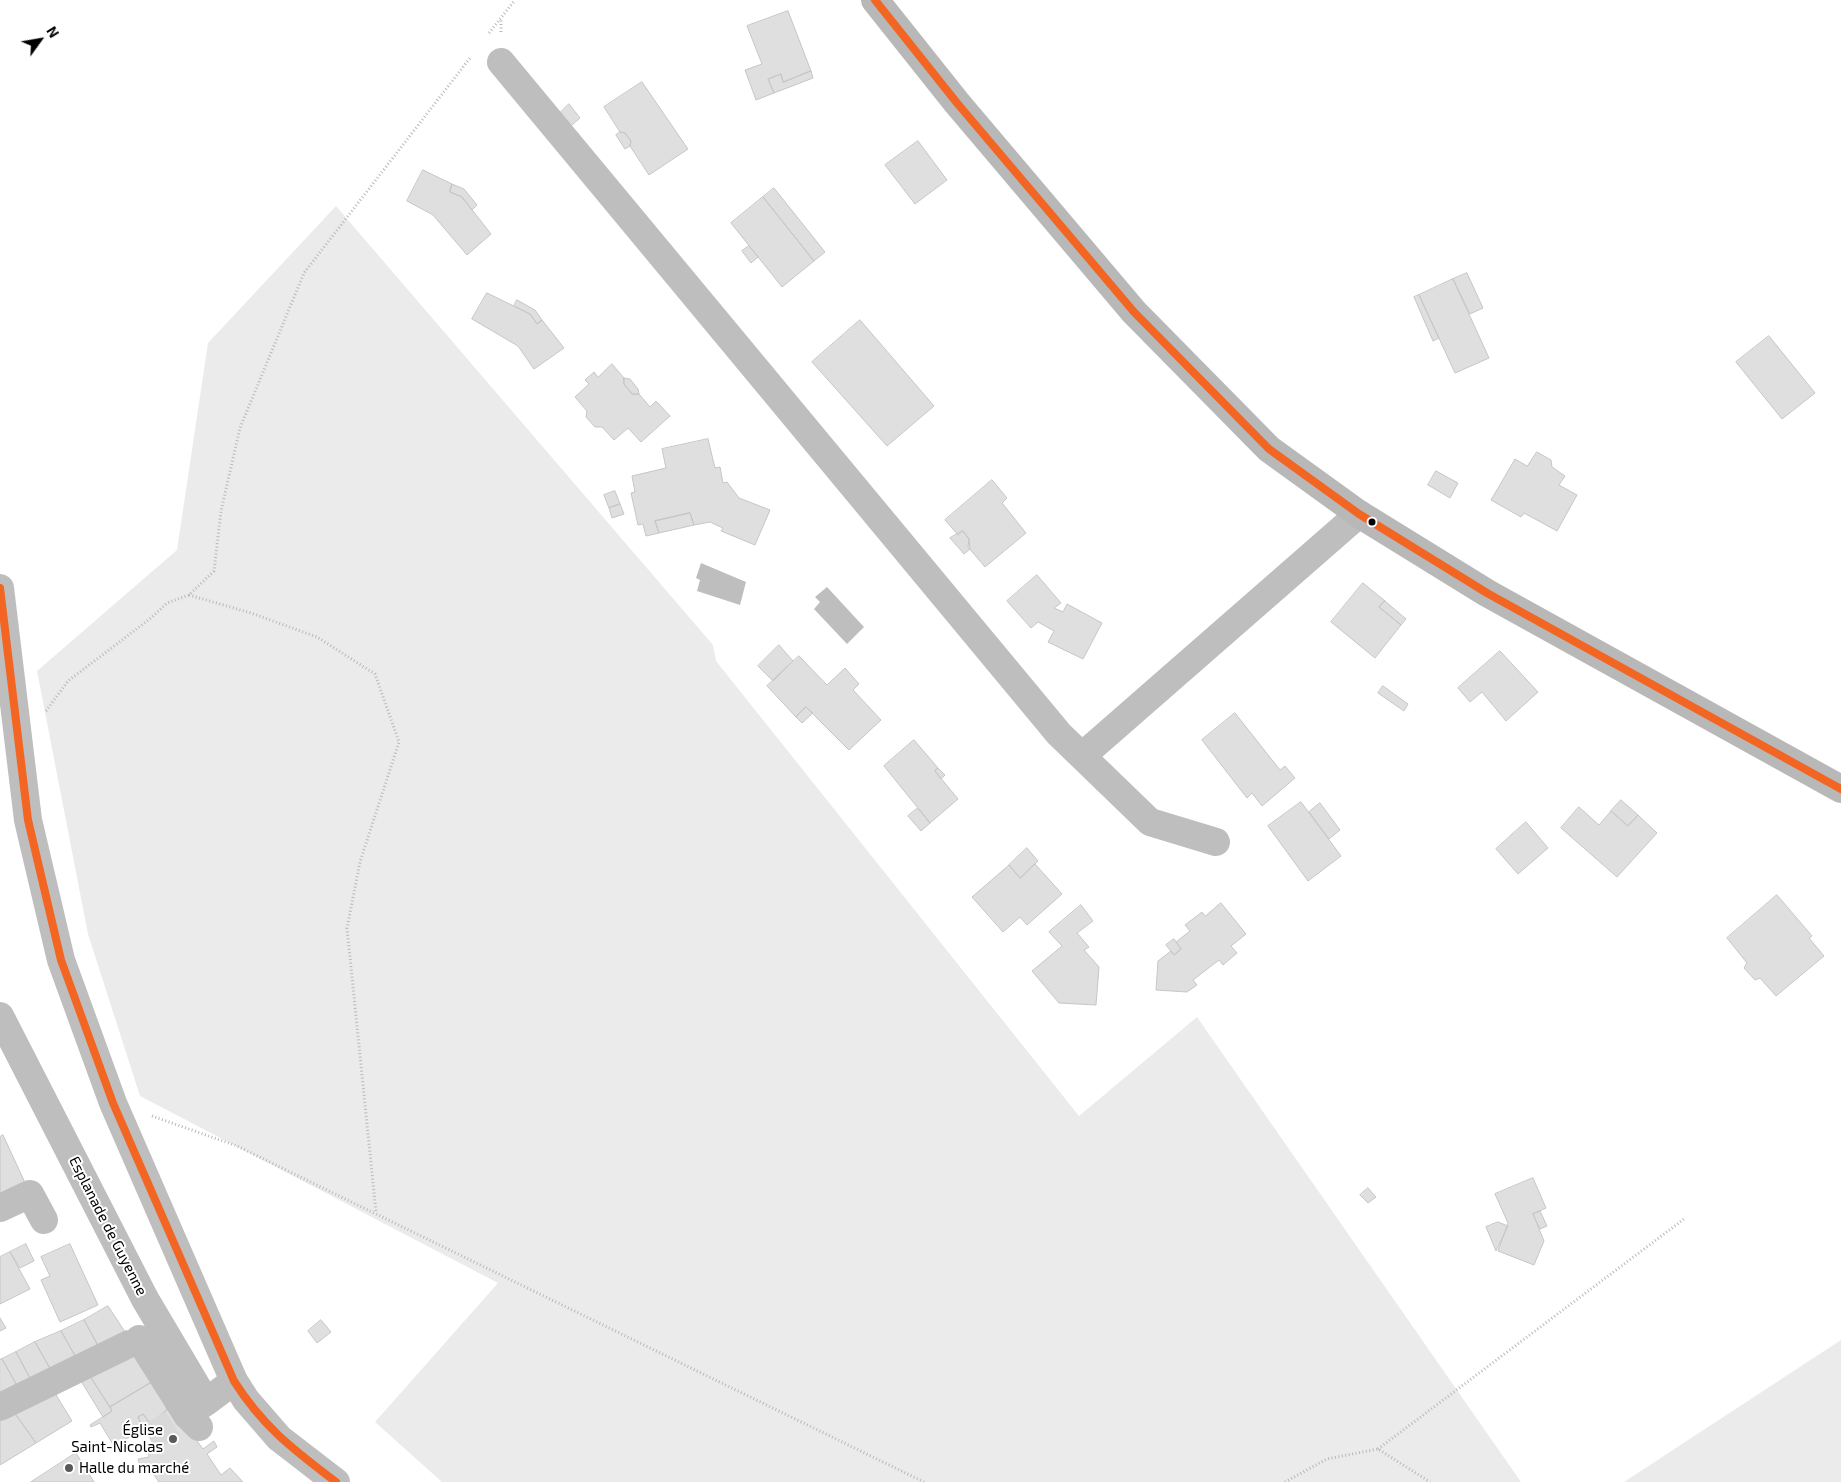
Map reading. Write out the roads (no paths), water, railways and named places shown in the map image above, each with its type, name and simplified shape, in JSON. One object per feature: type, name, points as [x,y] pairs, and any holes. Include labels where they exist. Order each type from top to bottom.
[{"type":"main road","points":[[875,0],[957,103],[1134,312],[1269,449],[1358,514],[1488,593],[1841,789]]},
{"type":"street","points":[[500,62],[1059,734],[1150,822],[1216,842]]},
{"type":"street","points":[[1082,756],[1358,514]]},
{"type":"street","points":[[0,588],[28,820],[61,960],[113,1103],[234,1381],[246,1400],[279,1438],[336,1482]]},
{"type":"street","name":"Esplanade de Guyenne","points":[[0,1016],[145,1299],[194,1410]]},
{"type":"street","points":[[0,1208],[30,1194],[44,1220]]},
{"type":"street","points":[[0,1407],[134,1342],[194,1410],[234,1381]]},
{"type":"tunnel","points":[[149,1438],[180,1419]]},
{"type":"place","name":"Église Saint-Nicolas","points":[[173,1439]]},
{"type":"place","name":"Halle du marché","points":[[69,1468]]}]
